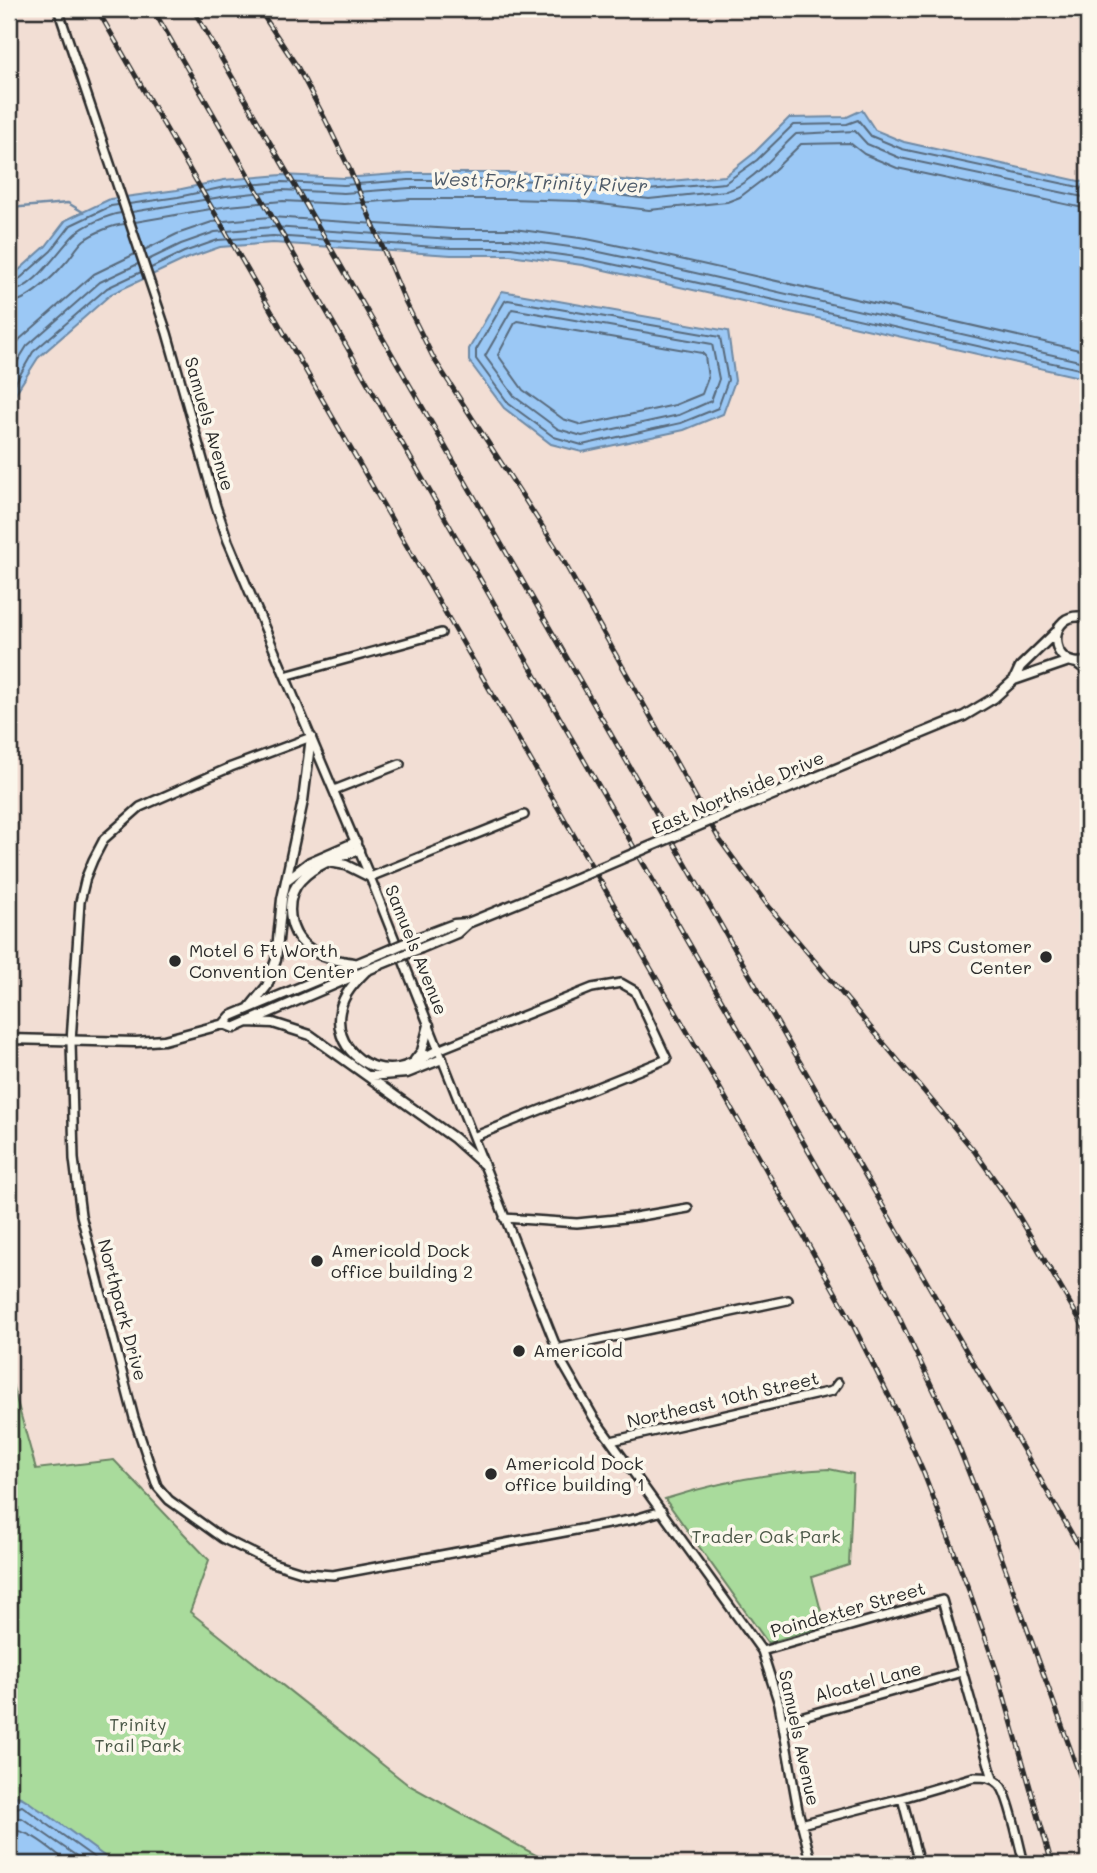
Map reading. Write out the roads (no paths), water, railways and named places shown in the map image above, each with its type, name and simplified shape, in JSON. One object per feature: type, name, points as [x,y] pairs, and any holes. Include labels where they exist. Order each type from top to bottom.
[{"type":"street","name":"Samuels Avenue","points":[[58,9],[167,333],[228,541],[370,877],[556,1349],[578,1394],[762,1651],[775,1687],[801,1824],[812,1864]]},
{"type":"street","points":[[1085,617],[1088,608]]},
{"type":"street","name":"East Northside Drive","points":[[225,1024],[230,1016],[357,963],[454,924],[468,923],[964,716],[994,698],[1014,680],[1020,667],[1064,621],[1071,617],[1085,617]]},
{"type":"street","points":[[1057,631],[1055,642],[1058,650],[1088,672]]},
{"type":"street","points":[[285,676],[441,633]]},
{"type":"street","name":"East Northside Drive","points":[[1014,680],[1072,662],[1088,661]]},
{"type":"street","points":[[248,1010],[267,986],[273,973],[282,898],[307,782],[312,737]]},
{"type":"street","name":"Northpark Drive","points":[[312,737],[231,767],[142,806],[104,839],[86,877],[80,902],[71,1042],[74,1159],[81,1215],[134,1418],[157,1486],[169,1500],[222,1538],[273,1563],[305,1573],[333,1576],[635,1519],[662,1511]]},
{"type":"street","points":[[334,790],[400,764]]},
{"type":"street","points":[[329,862],[346,865],[370,877],[524,814]]},
{"type":"street","points":[[288,879],[310,862],[357,846]]},
{"type":"street","points":[[357,846],[308,873],[297,885],[290,902],[292,926],[299,940],[309,950],[335,960],[357,963]]},
{"type":"street","name":"East Northside Drive","points":[[9,1039],[71,1042],[164,1040],[225,1024],[234,1028],[457,933],[468,923]]},
{"type":"street","points":[[366,971],[348,992],[340,1009],[340,1027],[344,1041],[360,1060],[376,1068],[399,1068],[592,988],[621,983],[635,991],[667,1059],[472,1137]]},
{"type":"street","points":[[248,1022],[273,1023],[310,1034],[484,1164]]},
{"type":"street","points":[[413,1062],[422,1051],[429,1025]]},
{"type":"street","points":[[369,1076],[387,1077],[407,1073],[442,1059]]},
{"type":"street","points":[[504,1218],[577,1223],[688,1208]]},
{"type":"street","points":[[556,1349],[788,1300]]},
{"type":"street","name":"Northeast 10th Street","points":[[611,1441],[832,1391],[838,1383]]},
{"type":"street","name":"Poindexter Street","points":[[762,1651],[942,1600],[962,1672]]},
{"type":"street","points":[[962,1672],[993,1779]]},
{"type":"street","name":"Alcatel Lane","points":[[782,1722],[962,1672]]},
{"type":"street","points":[[801,1824],[974,1777],[993,1779],[1001,1785],[1024,1864]]},
{"type":"street","points":[[902,1798],[919,1864]]},
{"type":"water","name":"West Fork Trinity River","points":[[862,110],[875,130],[904,142],[1088,183],[1088,379],[582,265],[510,255],[451,255],[273,243],[220,247],[186,259],[111,294],[38,358],[17,391],[9,415],[9,279],[46,246],[66,220],[110,199],[177,190],[224,180],[282,175],[344,178],[409,173],[509,173],[579,175],[648,183],[725,176],[753,154],[789,118],[847,117]]},
{"type":"water","points":[[502,291],[728,331],[735,381],[723,414],[684,430],[582,452],[551,444],[504,408],[469,361],[469,349]]},
{"type":"water","points":[[17,1796],[24,1798],[115,1864],[9,1864],[9,1808]]},
{"type":"waterway","points":[[9,208],[68,203],[83,212]]},
{"type":"railway","points":[[97,9],[847,1313],[896,1410],[970,1593],[998,1675],[1052,1864]]},
{"type":"railway","points":[[153,9],[876,1269],[947,1418],[992,1531],[1088,1798]]},
{"type":"railway","points":[[193,9],[1088,1562]]},
{"type":"railway","points":[[259,9],[298,68],[325,119],[350,170],[406,303],[434,359],[555,546],[719,839],[766,903],[975,1152],[1011,1203],[1088,1334]]},
{"type":"place","name":"UPS Customer Center","points":[[1046,957]]},
{"type":"place","name":"Motel 6 Ft Worth Convention Center","points":[[175,961]]},
{"type":"place","name":"Americold Dock office building 2","points":[[317,1261]]},
{"type":"place","name":"Americold","points":[[519,1351]]},
{"type":"place","name":"Americold Dock office building 1","points":[[491,1474]]},
{"type":"park label","name":"Trader Oak Park","points":[[766,1537]]},
{"type":"park label","name":"Trinity Trail Park","points":[[138,1735]]}]
